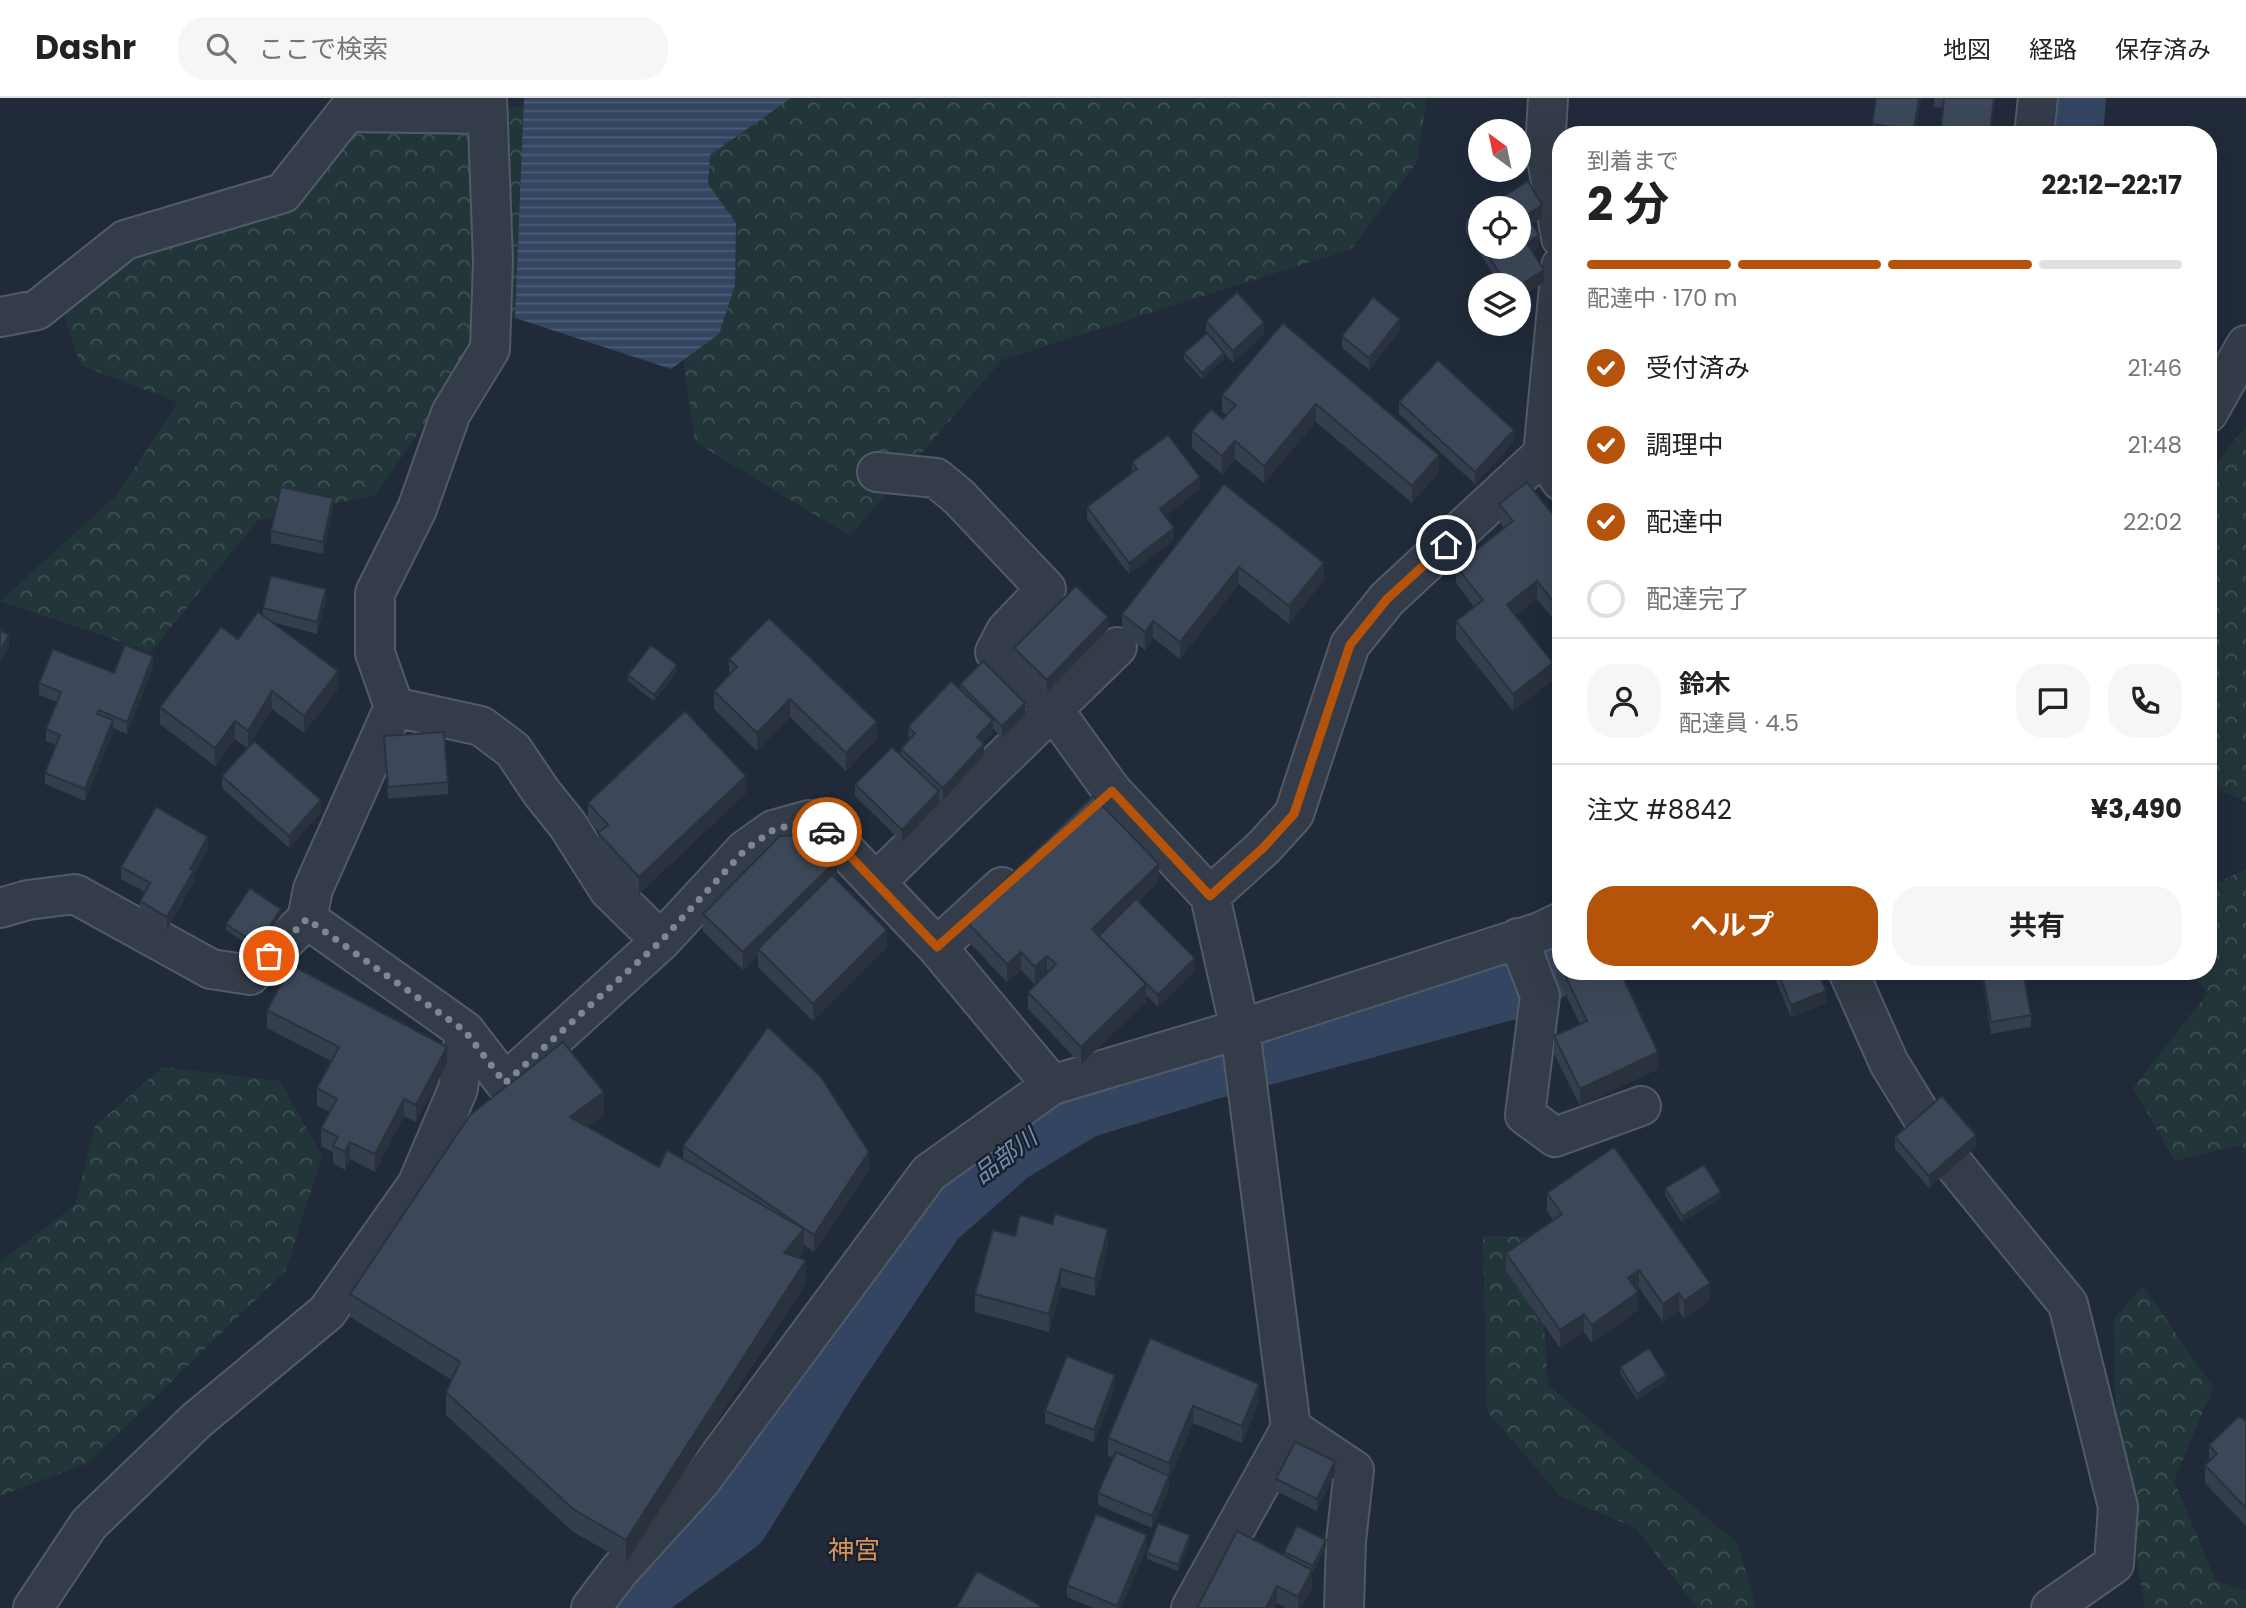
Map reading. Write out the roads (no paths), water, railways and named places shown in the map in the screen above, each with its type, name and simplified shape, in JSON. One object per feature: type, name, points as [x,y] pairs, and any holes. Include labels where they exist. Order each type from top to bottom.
[{"type":"street","points":[[1548,98],[1545,148],[1552,187]]},
{"type":"street","points":[[2035,126],[2038,98]]},
{"type":"street","points":[[0,317],[37,310],[125,240],[283,193],[347,112],[487,106],[493,262],[490,349],[451,413],[417,509],[375,593],[375,653],[394,707],[313,889],[307,919],[250,975],[211,969],[75,894],[28,900],[0,908]]},
{"type":"street","points":[[2217,397],[2246,345]]},
{"type":"street","points":[[1210,896],[1264,847],[1294,814],[1350,645],[1387,599],[1552,468]]},
{"type":"street","points":[[877,472],[936,478],[960,497],[1046,589],[1006,631],[995,652],[1052,708],[1112,791],[1210,896],[1240,1028],[1291,1428],[1191,1608]]},
{"type":"street","points":[[876,882],[1116,647]]},
{"type":"street","points":[[394,707],[481,726],[513,750],[541,793],[567,824],[609,890],[661,941]]},
{"type":"street","points":[[1080,818],[1112,791]]},
{"type":"street","points":[[307,919],[465,1031],[505,1083],[661,941],[745,850],[773,830],[809,820],[876,882],[937,947],[1052,1085]]},
{"type":"street","points":[[937,947],[1028,863]]},
{"type":"street","points":[[591,1608],[619,1571],[700,1482],[929,1172],[1052,1085],[1240,1028],[1518,939],[1552,926]]},
{"type":"street","points":[[1518,939],[1540,996],[1525,1115],[1555,1137],[1641,1106]]},
{"type":"street","points":[[1852,980],[1889,1063],[1943,1151],[2068,1304],[2119,1507],[2114,1564],[2051,1608]]},
{"type":"street","points":[[33,1608],[89,1524],[197,1420],[327,1312],[417,1185],[458,1089],[465,1031]]},
{"type":"street","points":[[1291,1428],[1354,1470],[1346,1541],[1344,1608]]},
{"type":"water","points":[[524,98],[791,98],[710,155],[708,184],[736,223],[735,285],[719,334],[671,369],[515,318]]},
{"type":"waterway","name":"品部川","points":[[2069,126],[2071,98]]},
{"type":"waterway","name":"品部川","points":[[629,1608],[649,1581],[735,1519],[829,1368],[931,1216],[1007,1149],[1081,1104],[1205,1066],[1520,982],[1552,962]]},
{"type":"district","name":"神宮","points":[[854,1550]]}]
